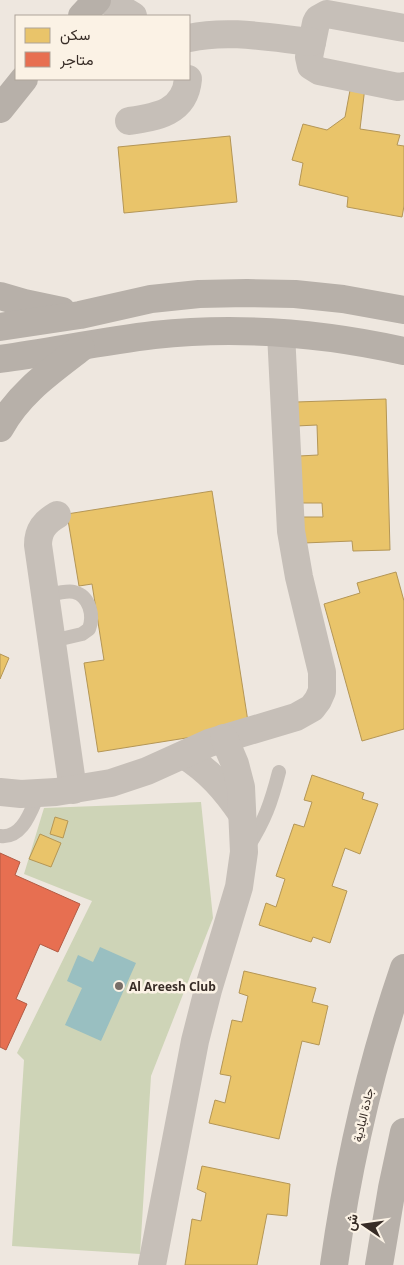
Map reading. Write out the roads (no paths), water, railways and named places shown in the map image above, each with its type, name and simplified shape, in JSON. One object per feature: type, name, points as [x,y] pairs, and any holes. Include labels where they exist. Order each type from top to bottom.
[{"type":"street","points":[[83,15],[97,0]]},
{"type":"street","points":[[107,0],[131,15]]},
{"type":"street","points":[[404,28],[327,14],[318,19],[316,23],[309,57],[311,66],[315,70],[398,87],[404,86]]},
{"type":"street","points":[[190,38],[222,34],[312,42]]},
{"type":"street","points":[[0,109],[23,80]]},
{"type":"street","points":[[129,121],[166,113],[176,106],[183,96],[188,80]]},
{"type":"street","points":[[0,327],[80,315],[151,299],[199,294],[295,294],[343,299],[404,310]]},
{"type":"street","points":[[0,296],[80,315]]},
{"type":"street","points":[[0,359],[154,335],[196,332],[281,333],[330,338],[404,351]]},
{"type":"street","points":[[0,792],[39,793],[73,790],[110,783],[224,738],[305,714],[318,700],[322,691],[322,672],[299,578],[291,530],[281,333]]},
{"type":"street","points":[[0,428],[9,413],[29,389],[84,346]]},
{"type":"street","points":[[58,515],[44,525],[38,538],[73,790]]},
{"type":"street","points":[[152,1265],[195,1041],[208,990],[239,887],[244,852],[239,776],[224,738]]},
{"type":"street","points":[[184,755],[219,782],[243,815]]},
{"type":"street","name":"جادة البادية","points":[[334,1265],[356,1147],[376,1062],[404,968]]},
{"type":"street","points":[[379,1265],[404,1132]]},
{"type":"lane","points":[[46,596],[73,592],[86,599],[92,616],[89,629],[82,634],[52,641]]},
{"type":"lane","points":[[244,852],[262,825],[279,772]]},
{"type":"lane","points":[[0,836],[11,836],[22,827],[39,793]]},
{"type":"water","points":[[100,947],[136,963],[101,1041],[65,1025],[82,988],[67,981],[78,955],[93,962]]},
{"type":"place","name":"Al Areesh Club","points":[[119,986]]}]
